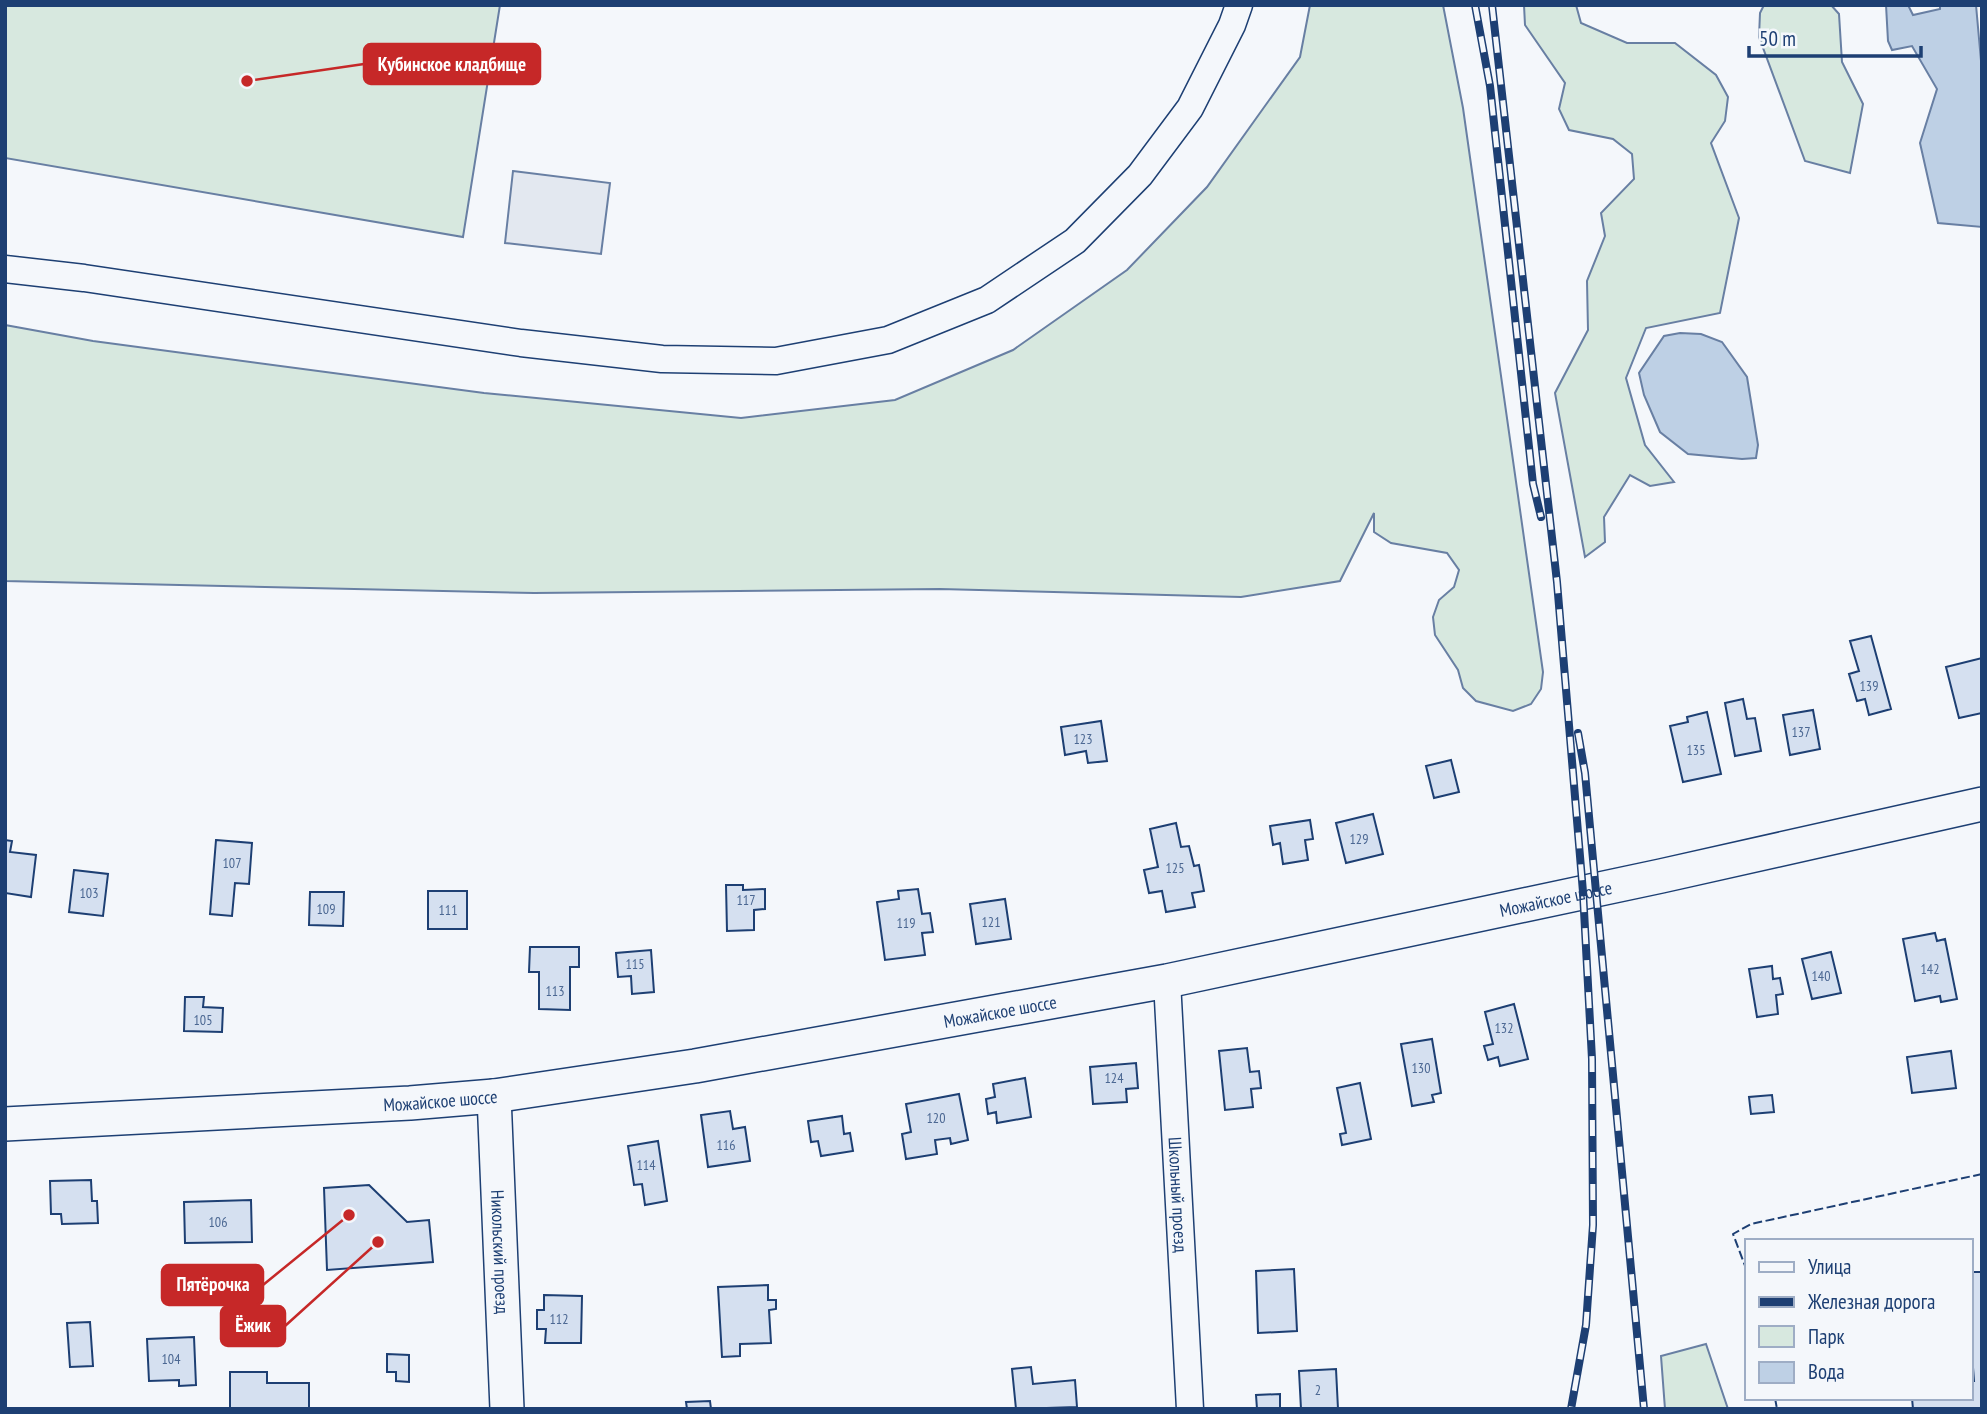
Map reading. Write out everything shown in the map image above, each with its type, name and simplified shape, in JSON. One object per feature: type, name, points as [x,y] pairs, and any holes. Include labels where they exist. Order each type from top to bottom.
[{"type":"main road","name":"Можайское шоссе","points":[[5,1124],[382,1105],[494,1096],[695,1066],[1167,981],[1661,876],[1982,804]]},
{"type":"main road","name":"Никольский проезд","points":[[494,1096],[507,1409]]},
{"type":"street","points":[[5,269],[97,280],[521,343],[662,359],[776,361],[888,340],[987,300],[1075,241],[1140,175],[1191,108],[1232,25],[1239,5]]},
{"type":"street","name":"Школьный проезд","points":[[1167,981],[1189,1409]]},
{"type":"green space","points":[[5,5],[500,5],[463,237],[5,158]]},
{"type":"green space","points":[[1310,5],[1443,5],[1463,108],[1543,672],[1541,689],[1531,704],[1513,711],[1476,701],[1463,688],[1458,670],[1435,635],[1433,617],[1439,600],[1454,587],[1459,570],[1447,553],[1391,543],[1374,532],[1374,513],[1340,581],[1241,597],[940,589],[534,593],[5,581],[5,325],[93,341],[484,393],[741,418],[895,400],[1013,350],[1127,270],[1207,187],[1300,57]]},
{"type":"green space","points":[[1524,5],[1576,5],[1581,23],[1627,43],[1675,43],[1716,75],[1728,97],[1725,121],[1711,143],[1739,218],[1720,313],[1646,328],[1626,378],[1645,445],[1674,482],[1650,486],[1630,475],[1604,517],[1605,542],[1585,557],[1555,393],[1588,330],[1587,281],[1605,236],[1601,213],[1634,179],[1632,154],[1613,139],[1569,130],[1559,109],[1565,83],[1525,25]]},
{"type":"green space","points":[[1764,5],[1831,5],[1839,14],[1842,62],[1863,104],[1850,173],[1805,161],[1759,37],[1760,13]]},
{"type":"green space","points":[[1706,1344],[1728,1409],[1665,1409],[1661,1356]]},
{"type":"shaded area","points":[[513,171],[610,183],[601,254],[505,243]]},
{"type":"water","points":[[1886,5],[1908,5],[1913,15],[1940,9],[1940,5],[1976,5],[1982,72],[1982,227],[1938,223],[1920,143],[1937,89],[1912,46],[1892,50],[1888,41]]},
{"type":"water","points":[[1680,333],[1701,334],[1722,342],[1747,377],[1758,445],[1756,458],[1688,454],[1660,432],[1644,395],[1639,373],[1664,336]]},
{"type":"building","points":[[1871,636],[1891,709],[1869,715],[1865,699],[1857,701],[1849,674],[1859,671],[1850,641]]},
{"type":"building","points":[[1982,658],[1982,713],[1959,718],[1946,667]]},
{"type":"building","points":[[1743,699],[1747,719],[1755,718],[1761,751],[1735,756],[1725,703]]},
{"type":"building","points":[[1813,710],[1820,749],[1790,755],[1783,715]]},
{"type":"building","points":[[1707,712],[1721,774],[1683,782],[1670,726],[1688,722],[1687,717]]},
{"type":"building","points":[[1101,721],[1107,761],[1088,763],[1086,751],[1065,755],[1061,727]]},
{"type":"building","points":[[1451,760],[1459,792],[1434,798],[1426,766]]},
{"type":"building","points":[[1373,814],[1383,854],[1346,863],[1336,823]]},
{"type":"building","points":[[1310,820],[1313,839],[1305,840],[1308,860],[1283,864],[1280,843],[1273,845],[1270,826]]},
{"type":"building","points":[[1176,823],[1181,847],[1189,846],[1194,866],[1199,865],[1204,891],[1192,893],[1195,907],[1166,912],[1162,891],[1149,893],[1144,870],[1158,867],[1150,829]]},
{"type":"building","points":[[5,840],[12,841],[10,852],[36,855],[31,897],[5,893]]},
{"type":"building","points":[[216,840],[252,843],[249,884],[235,883],[232,916],[210,914]]},
{"type":"building","points":[[74,870],[108,874],[103,916],[69,912]]},
{"type":"building","points":[[726,885],[743,885],[743,890],[765,889],[765,909],[754,910],[754,930],[727,931]]},
{"type":"building","points":[[918,889],[922,914],[930,913],[933,932],[922,933],[925,955],[885,960],[877,902],[899,899],[898,891]]},
{"type":"building","points":[[428,891],[467,891],[467,929],[428,929]]},
{"type":"building","points":[[310,892],[344,892],[343,926],[309,925]]},
{"type":"building","points":[[1005,899],[1011,939],[976,944],[970,904]]},
{"type":"building","points":[[1935,933],[1937,941],[1945,939],[1957,999],[1941,1002],[1940,996],[1915,1001],[1903,939]]},
{"type":"building","points":[[530,947],[579,947],[579,967],[570,967],[570,1010],[539,1009],[539,972],[529,972]]},
{"type":"building","points":[[651,950],[654,992],[632,994],[631,976],[618,977],[616,953]]},
{"type":"building","points":[[1831,952],[1841,993],[1812,999],[1802,959]]},
{"type":"building","points":[[1772,966],[1773,979],[1780,978],[1783,994],[1776,995],[1778,1014],[1757,1017],[1749,969]]},
{"type":"building","points":[[185,997],[204,997],[203,1007],[223,1008],[222,1032],[184,1031]]},
{"type":"building","points":[[1514,1004],[1528,1059],[1500,1066],[1498,1057],[1488,1060],[1484,1046],[1493,1044],[1485,1012]]},
{"type":"building","points":[[1432,1039],[1441,1093],[1432,1095],[1434,1102],[1412,1106],[1401,1044]]},
{"type":"building","points":[[1247,1048],[1250,1072],[1259,1071],[1261,1088],[1251,1089],[1253,1107],[1225,1110],[1219,1051]]},
{"type":"building","points":[[1951,1051],[1956,1088],[1912,1093],[1907,1057]]},
{"type":"building","points":[[1136,1063],[1138,1088],[1126,1089],[1127,1102],[1093,1104],[1090,1067]]},
{"type":"building","points":[[1025,1078],[1031,1117],[997,1123],[996,1112],[988,1114],[986,1099],[995,1097],[993,1084]]},
{"type":"building","points":[[1360,1083],[1371,1139],[1342,1145],[1340,1134],[1346,1133],[1337,1088]]},
{"type":"building","points":[[959,1094],[968,1140],[951,1144],[950,1138],[935,1140],[937,1154],[906,1159],[902,1134],[911,1132],[906,1104]]},
{"type":"building","points":[[1772,1095],[1774,1112],[1751,1114],[1749,1097]]},
{"type":"building","points":[[730,1111],[733,1129],[745,1127],[750,1161],[708,1167],[701,1115]]},
{"type":"building","points":[[842,1116],[844,1134],[850,1133],[853,1151],[821,1156],[818,1141],[811,1142],[808,1121]]},
{"type":"building","points":[[658,1141],[667,1201],[645,1205],[642,1184],[634,1185],[628,1146]]},
{"type":"building","points":[[91,1180],[92,1201],[97,1201],[98,1223],[62,1224],[61,1214],[51,1214],[50,1181]]},
{"type":"building","points":[[369,1185],[407,1222],[429,1220],[433,1262],[327,1270],[324,1188]]},
{"type":"building","points":[[251,1200],[252,1242],[185,1243],[184,1202]]},
{"type":"building","points":[[1294,1269],[1297,1331],[1258,1333],[1256,1271]]},
{"type":"building","points":[[1973,1272],[1982,1272],[1982,1409],[1913,1409],[1912,1400],[1973,1400]]},
{"type":"building","points":[[768,1285],[768,1300],[776,1300],[776,1309],[769,1310],[771,1343],[740,1344],[740,1356],[722,1357],[718,1287]]},
{"type":"building","points":[[544,1295],[582,1296],[581,1343],[545,1343],[546,1329],[537,1329],[537,1310],[544,1310]]},
{"type":"building","points":[[90,1322],[93,1366],[70,1367],[67,1323]]},
{"type":"building","points":[[194,1337],[196,1385],[179,1386],[179,1380],[149,1381],[147,1339]]},
{"type":"building","points":[[387,1354],[409,1355],[409,1382],[396,1381],[396,1372],[387,1372]]},
{"type":"building","points":[[1031,1367],[1033,1384],[1075,1380],[1077,1407],[1016,1409],[1012,1369]]},
{"type":"building","points":[[1336,1369],[1338,1409],[1301,1409],[1299,1371]]},
{"type":"building","points":[[230,1372],[267,1372],[267,1383],[309,1383],[309,1409],[230,1409]]},
{"type":"building","points":[[1280,1394],[1280,1409],[1257,1409],[1256,1395]]},
{"type":"building","points":[[710,1401],[711,1409],[687,1409],[686,1402]]},
{"type":"railway","points":[[1475,5],[1490,86],[1533,484],[1541,517]]},
{"type":"railway","points":[[1492,5],[1557,582],[1583,892],[1592,1059],[1593,1225],[1586,1325],[1571,1409]]},
{"type":"railway","points":[[1578,733],[1585,773],[1644,1409]]},
{"type":"fence","points":[[1745,1266],[1733,1234],[1751,1224],[1982,1174]]},
{"type":"fence","points":[[1775,1400],[1777,1409]]},
{"type":"place","name":"Кубинское кладбище","points":[[247,81]]},
{"type":"place","name":"Пятёрочка","points":[[349,1215]]},
{"type":"place","name":"Ёжик","points":[[378,1242]]}]
